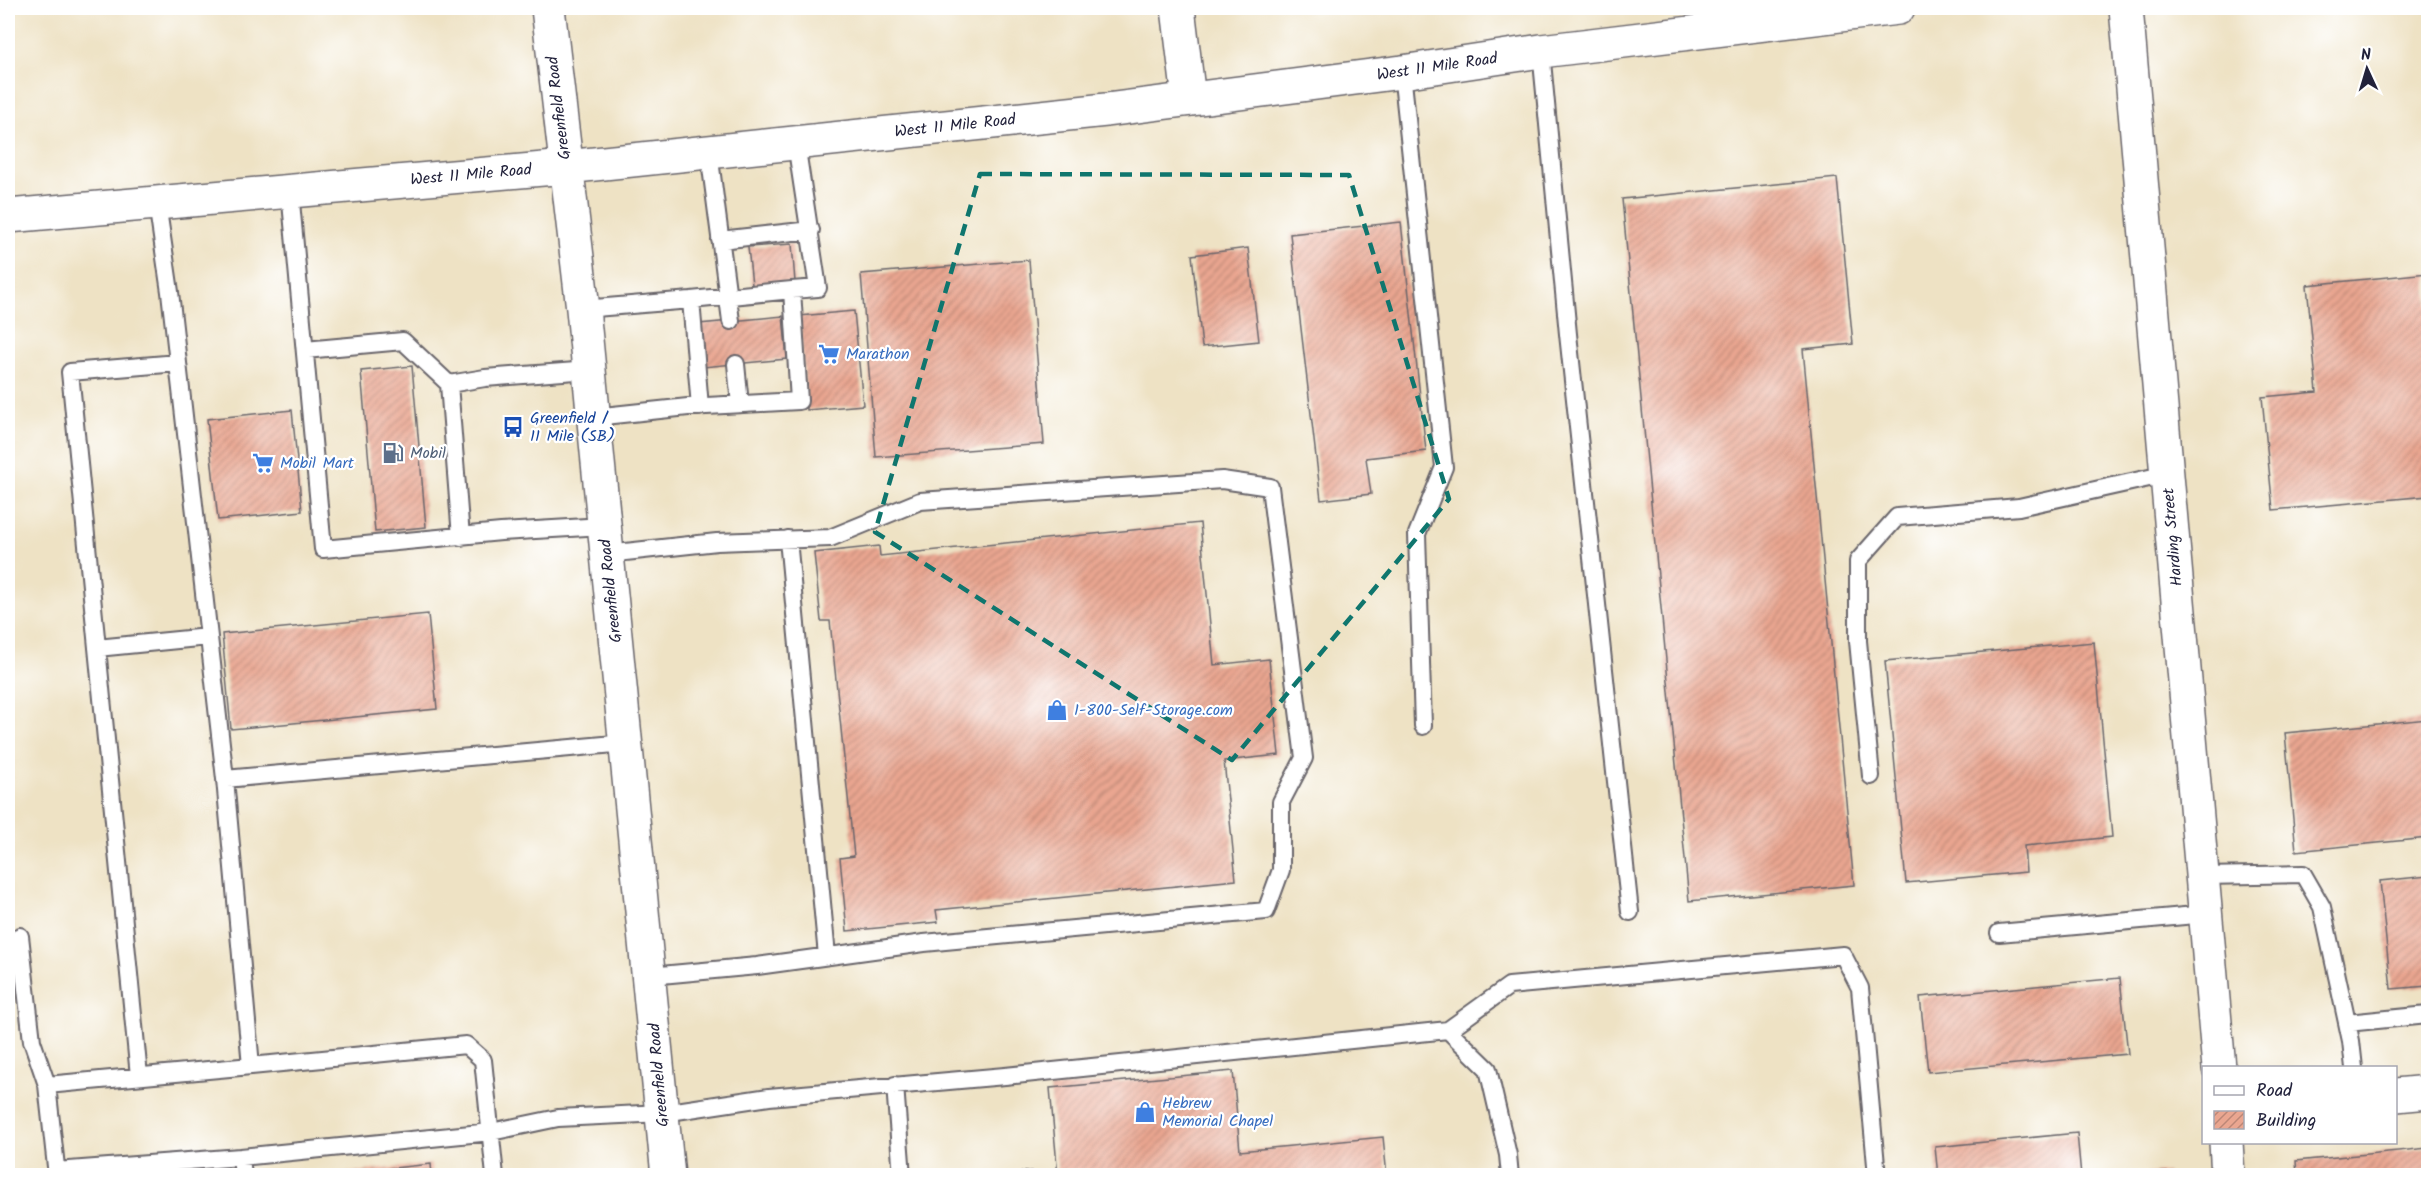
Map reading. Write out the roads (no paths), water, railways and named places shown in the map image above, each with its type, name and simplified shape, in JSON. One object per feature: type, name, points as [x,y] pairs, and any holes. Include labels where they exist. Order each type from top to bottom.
[{"type":"main road","name":"Greenfield Road","points":[[548,8],[583,309],[668,1176]]},
{"type":"main road","points":[[1178,8],[1189,99]]},
{"type":"main road","name":"West 11 Mile Road","points":[[8,216],[566,167],[796,143],[1189,99],[1402,72],[1796,13],[1898,8]]},
{"type":"main road","name":"Harding Street","points":[[2126,8],[2219,1066]]},
{"type":"main road","points":[[2397,1095],[2428,1092]]},
{"type":"main road","points":[[2226,1144],[2228,1176]]},
{"type":"lane","points":[[1541,51],[1568,334],[1630,912]]},
{"type":"lane","points":[[1402,72],[1444,466],[1417,534],[1423,726]]},
{"type":"lane","points":[[583,309],[818,288],[796,143]]},
{"type":"lane","points":[[710,152],[731,321]]},
{"type":"lane","points":[[290,191],[323,549],[461,537],[717,542],[831,538],[920,501],[1222,480],[1270,487],[1304,758],[1281,801],[1281,870],[1266,911],[924,943],[757,966],[650,976]]},
{"type":"lane","points":[[157,203],[178,363],[225,779],[251,1066]]},
{"type":"lane","points":[[720,240],[811,230]]},
{"type":"lane","points":[[594,417],[700,406],[799,401],[792,290]]},
{"type":"lane","points":[[691,300],[700,406]]},
{"type":"lane","points":[[305,350],[403,341],[448,384],[461,537]]},
{"type":"lane","points":[[139,1077],[70,372],[178,363]]},
{"type":"lane","points":[[736,364],[740,404]]},
{"type":"lane","points":[[448,384],[485,378],[589,370]]},
{"type":"lane","points":[[1871,776],[1858,641],[1858,561],[1897,517],[2019,507],[2167,474]]},
{"type":"lane","points":[[788,539],[827,956]]},
{"type":"lane","points":[[97,648],[208,637]]},
{"type":"lane","points":[[225,779],[626,743]]},
{"type":"lane","points":[[2203,876],[2303,874],[2322,907],[2347,1023],[2354,1066]]},
{"type":"lane","points":[[1999,933],[2206,914]]},
{"type":"lane","points":[[20,936],[32,1041],[47,1085],[56,1173],[491,1132],[558,1118],[663,1113],[770,1097],[1448,1030],[1509,986],[1843,955],[1860,988],[1877,1176]]},
{"type":"lane","points":[[2347,1023],[2428,1016]]},
{"type":"lane","points":[[1448,1030],[1488,1069],[1508,1155],[1510,1176]]},
{"type":"lane","points":[[47,1085],[466,1045],[483,1060],[495,1176]]},
{"type":"lane","points":[[895,1085],[902,1176]]},
{"type":"lane","points":[[241,1157],[243,1176]]},
{"type":"place","name":"Marathon","points":[[829,354]]},
{"type":"place","name":"Greenfield / 11 Mile (SB)","points":[[513,427]]},
{"type":"place","name":"Mobil","points":[[393,453]]},
{"type":"place","name":"Mobil Mart","points":[[263,463]]},
{"type":"place","name":"1-800-Self-Storage.com","points":[[1057,710]]},
{"type":"place","name":"Hebrew Memorial Chapel","points":[[1145,1112]]}]
